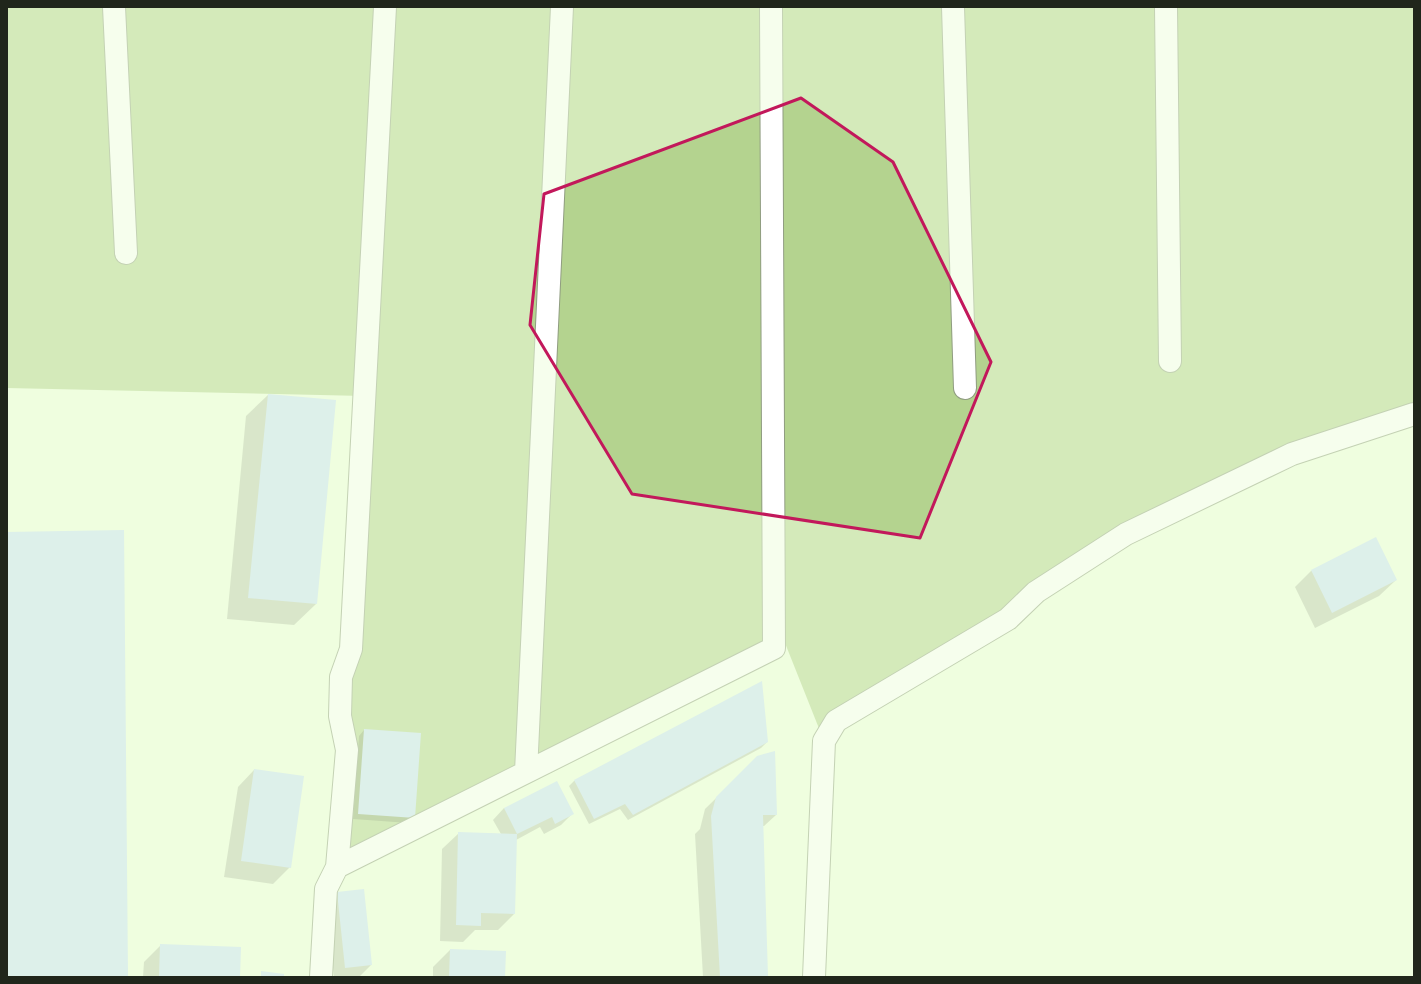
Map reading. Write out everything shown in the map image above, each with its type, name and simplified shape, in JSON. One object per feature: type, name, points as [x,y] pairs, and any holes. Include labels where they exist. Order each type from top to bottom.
[{"type":"street","points":[[114,7],[126,253]]},
{"type":"street","points":[[321,977],[326,889],[337,867],[347,750],[340,716],[340,676],[351,650],[385,7]]},
{"type":"street","points":[[526,772],[562,7]]},
{"type":"street","points":[[337,867],[774,648],[771,7]]},
{"type":"street","points":[[953,7],[965,388]]},
{"type":"street","points":[[1166,7],[1170,361]]},
{"type":"street","points":[[814,977],[824,741],[836,721],[1008,619],[1036,592],[1126,534],[1292,454],[1414,414]]},
{"type":"highlighted area","points":[[801,98],[893,162],[991,362],[920,538],[632,494],[530,325],[544,194]]},
{"type":"green space","points":[[7,7],[1414,7],[1414,414],[1126,534],[824,741],[785,643],[337,867],[364,396],[7,388]]},
{"type":"building","points":[[268,394],[336,400],[317,604],[248,598]]},
{"type":"building","points":[[124,530],[128,977],[7,977],[7,532]]},
{"type":"building","points":[[1376,537],[1397,580],[1332,613],[1311,570]]},
{"type":"building","points":[[762,681],[768,742],[633,815],[625,804],[594,819],[574,780]]},
{"type":"building","points":[[364,729],[421,733],[415,818],[358,814]]},
{"type":"building","points":[[775,751],[777,815],[763,815],[768,977],[720,977],[711,816],[716,797],[757,756]]},
{"type":"building","points":[[254,769],[304,776],[291,868],[241,861]]},
{"type":"building","points":[[557,781],[574,814],[555,824],[552,817],[517,834],[504,808]]},
{"type":"building","points":[[458,832],[517,834],[515,914],[481,913],[481,926],[456,925]]},
{"type":"building","points":[[364,889],[372,965],[345,968],[337,892]]},
{"type":"building","points":[[160,944],[241,947],[240,977],[159,977]]},
{"type":"building","points":[[450,949],[506,951],[505,977],[449,977]]},
{"type":"building","points":[[261,971],[284,974],[284,977],[261,977]]}]
